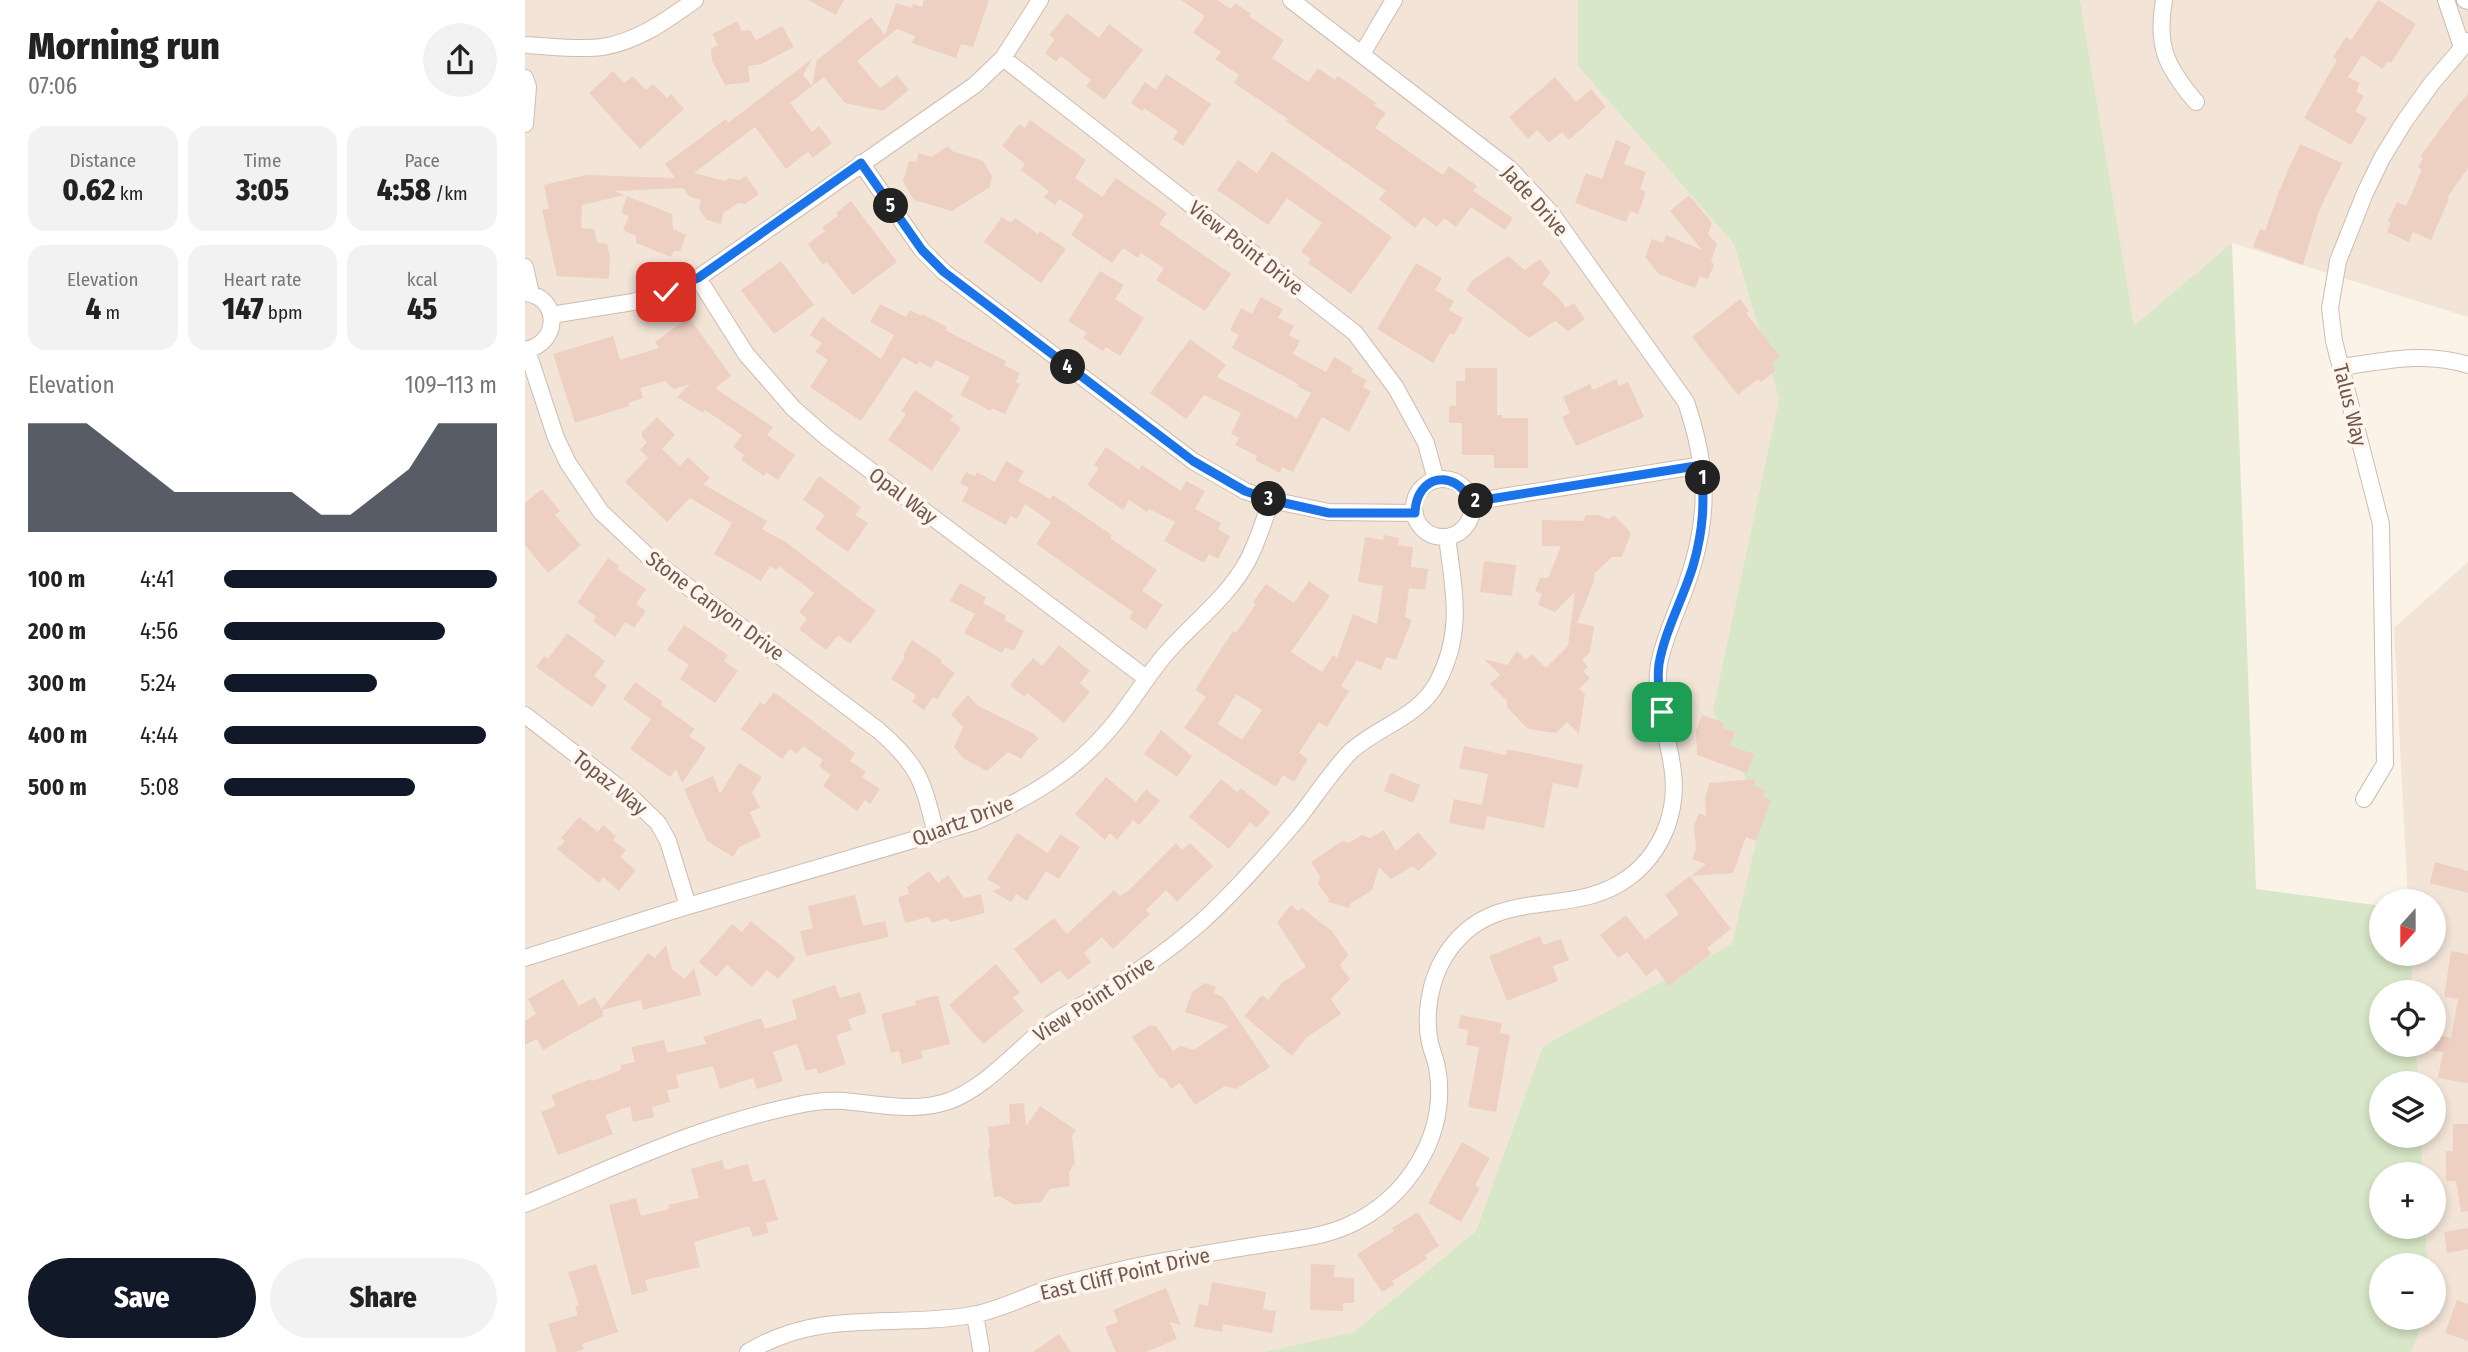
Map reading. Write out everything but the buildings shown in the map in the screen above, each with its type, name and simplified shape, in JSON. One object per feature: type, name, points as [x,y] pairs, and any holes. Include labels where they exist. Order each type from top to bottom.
[{"type":"street","points":[[525,45],[603,47],[635,38],[668,20],[695,0]]},
{"type":"street","points":[[551,315],[633,302],[698,278],[975,85],[1003,58],[1040,0]]},
{"type":"street","name":"Jade Drive","points":[[1291,0],[1510,169],[1551,213],[1686,402],[1697,434],[1702,465],[1705,509],[1700,539],[1660,663],[1658,687],[1675,786],[1671,814],[1663,836],[1651,857],[1630,877],[1610,889],[1586,896],[1510,908],[1484,917],[1463,934],[1445,956],[1433,982],[1428,1010],[1429,1039],[1437,1066],[1439,1098],[1429,1144]]},
{"type":"street","points":[[1363,54],[1394,0]]},
{"type":"street","points":[[2164,0],[2160,32],[2162,49],[2169,67],[2196,102]]},
{"type":"street","points":[[2446,0],[2465,44]]},
{"type":"street","name":"Talus Way","points":[[2364,799],[2385,764],[2381,524],[2334,341],[2330,309],[2338,261],[2349,229],[2382,158],[2432,83],[2465,44]]},
{"type":"street","name":"View Point Drive","points":[[1003,58],[1355,333],[1397,388],[1426,443],[1436,480]]},
{"type":"street","points":[[525,78],[528,87],[525,124]]},
{"type":"street","points":[[861,163],[922,250],[944,272],[1193,461],[1245,491],[1271,500],[1329,513],[1415,513]]},
{"type":"street","points":[[525,267],[528,293],[544,302],[551,315],[549,334],[544,342],[526,350]]},
{"type":"street","name":"Opal Way","points":[[698,278],[746,354],[793,408],[858,461],[1146,678]]},
{"type":"street","name":"Stone Canyon Drive","points":[[526,350],[556,438],[574,474],[601,512],[650,558],[902,751],[916,769],[926,794],[936,834]]},
{"type":"street","points":[[2341,367],[2419,357],[2449,359],[2468,365]]},
{"type":"street","points":[[1471,502],[1702,465]]},
{"type":"street","points":[[1436,480],[1458,483],[1466,490],[1471,502],[1470,520],[1465,528],[1447,537],[1433,536],[1425,531],[1418,523],[1415,513],[1415,500],[1420,491],[1436,480]]},
{"type":"street","name":"Quartz Drive","points":[[525,958],[688,906],[936,834],[1001,810],[1067,770],[1107,733],[1146,678],[1232,583],[1247,561],[1271,500]]},
{"type":"street","name":"View Point Drive","points":[[525,1204],[665,1144],[792,1106],[842,1101],[925,1107],[947,1102],[981,1083],[1050,1024],[1157,958],[1198,925],[1238,887],[1350,753],[1369,737],[1415,709],[1435,688],[1447,664],[1454,638],[1457,609],[1447,537]]},
{"type":"street","name":"Topaz Way","points":[[525,715],[631,797],[658,823],[668,841],[688,906]]},
{"type":"street","name":"East Cliff Point Drive","points":[[748,1352],[769,1339],[807,1327],[975,1315],[1056,1286],[1116,1272],[1313,1236],[1344,1227],[1370,1214],[1392,1197],[1413,1172],[1429,1144]]},
{"type":"street","points":[[975,1315],[981,1349]]},
{"type":"shaded area","points":[[525,0],[1578,0],[1578,66],[1734,244],[1779,399],[1714,710],[1763,813],[1733,944],[1543,1046],[1476,1231],[1354,1332],[1264,1352],[525,1352]]},
{"type":"shaded area","points":[[2080,0],[2468,0],[2468,317],[2232,243],[2134,327]]},
{"type":"shaded area","points":[[2468,562],[2468,1352],[2411,1352],[2420,1330],[2446,1330],[2446,1253],[2427,1253],[2426,1239],[2446,1239],[2446,1162],[2422,1162],[2422,1148],[2446,1148],[2446,1071],[2417,1071],[2417,1057],[2446,1057],[2446,980],[2412,980],[2412,966],[2447,966],[2447,889],[2407,889],[2394,628]]},
{"type":"green space","points":[[1578,0],[2080,0],[2134,326],[2232,243],[2256,889],[2369,904],[2369,966],[2412,966],[2412,980],[2369,980],[2369,1057],[2417,1057],[2417,1071],[2369,1071],[2369,1148],[2422,1148],[2422,1162],[2369,1162],[2369,1239],[2426,1239],[2427,1253],[2369,1253],[2369,1330],[2420,1330],[2411,1352],[1264,1352],[1354,1332],[1476,1231],[1543,1046],[1732,944],[1763,813],[1713,711],[1779,399],[1734,244],[1578,66]]},
{"type":"route","points":[[666,292],[698,278],[861,163],[922,250],[944,272],[1193,461],[1245,491],[1271,500],[1329,513],[1415,513],[1415,500],[1420,491],[1436,480],[1458,483],[1466,490],[1471,502],[1702,465],[1705,509],[1692,568],[1660,663],[1658,687],[1662,712]]}]
